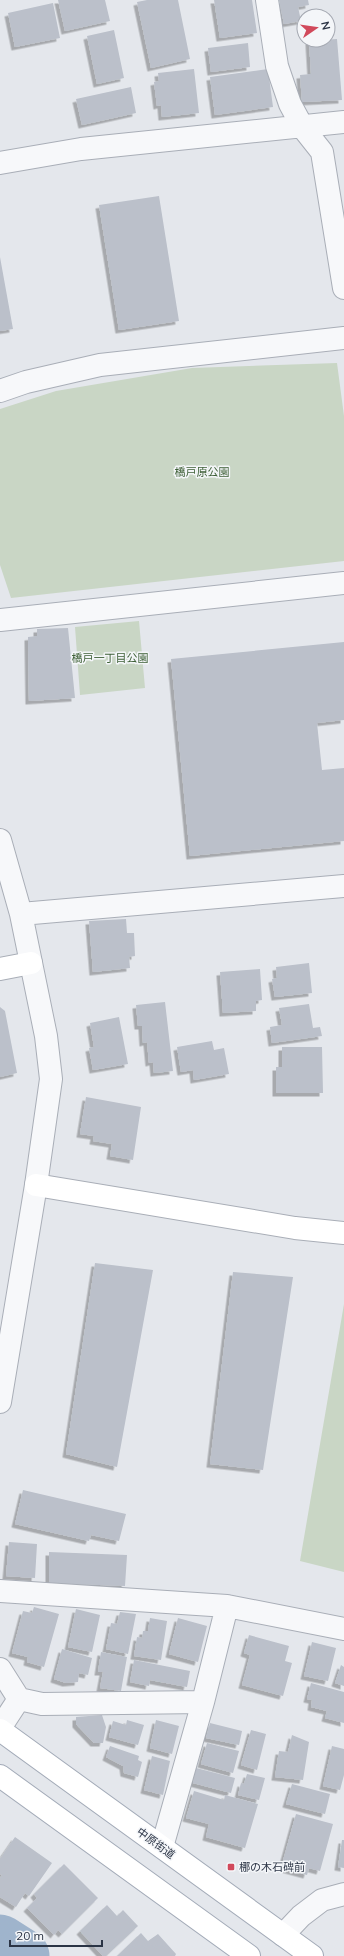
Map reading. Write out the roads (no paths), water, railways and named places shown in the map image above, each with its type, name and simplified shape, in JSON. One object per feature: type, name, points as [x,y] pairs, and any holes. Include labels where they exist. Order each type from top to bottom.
[{"type":"main road","points":[[0,969],[31,964]]},
{"type":"main road","points":[[36,1185],[295,1228],[344,1233]]},
{"type":"main road","name":"中原街道","points":[[0,1729],[312,1956]]},
{"type":"main road","points":[[0,1776],[249,1956]]},
{"type":"street","points":[[267,0],[277,66],[290,104],[303,128],[322,152],[344,287]]},
{"type":"street","points":[[0,163],[81,149],[303,128],[344,122]]},
{"type":"street","points":[[0,391],[26,382],[100,365],[344,338]]},
{"type":"street","points":[[0,620],[344,583]]},
{"type":"street","points":[[0,840],[21,914],[46,1036],[51,1079],[36,1185],[0,1402]]},
{"type":"street","points":[[21,914],[344,886]]},
{"type":"street","points":[[0,1591],[227,1606],[344,1629]]},
{"type":"street","points":[[162,1847],[203,1702],[227,1606]]},
{"type":"street","points":[[0,1668],[19,1699],[42,1704],[203,1702]]},
{"type":"street","points":[[0,1729],[19,1699]]},
{"type":"street","points":[[282,1935],[301,1916],[322,1900],[344,1894]]},
{"type":"waterway","points":[[0,1942],[22,1956]]},
{"type":"place","name":"梛の木石碑前","points":[[231,1867]]},
{"type":"park label","name":"橋戸原公園","points":[[202,472]]},
{"type":"park label","name":"橋戸一丁目公園","points":[[110,658]]}]
